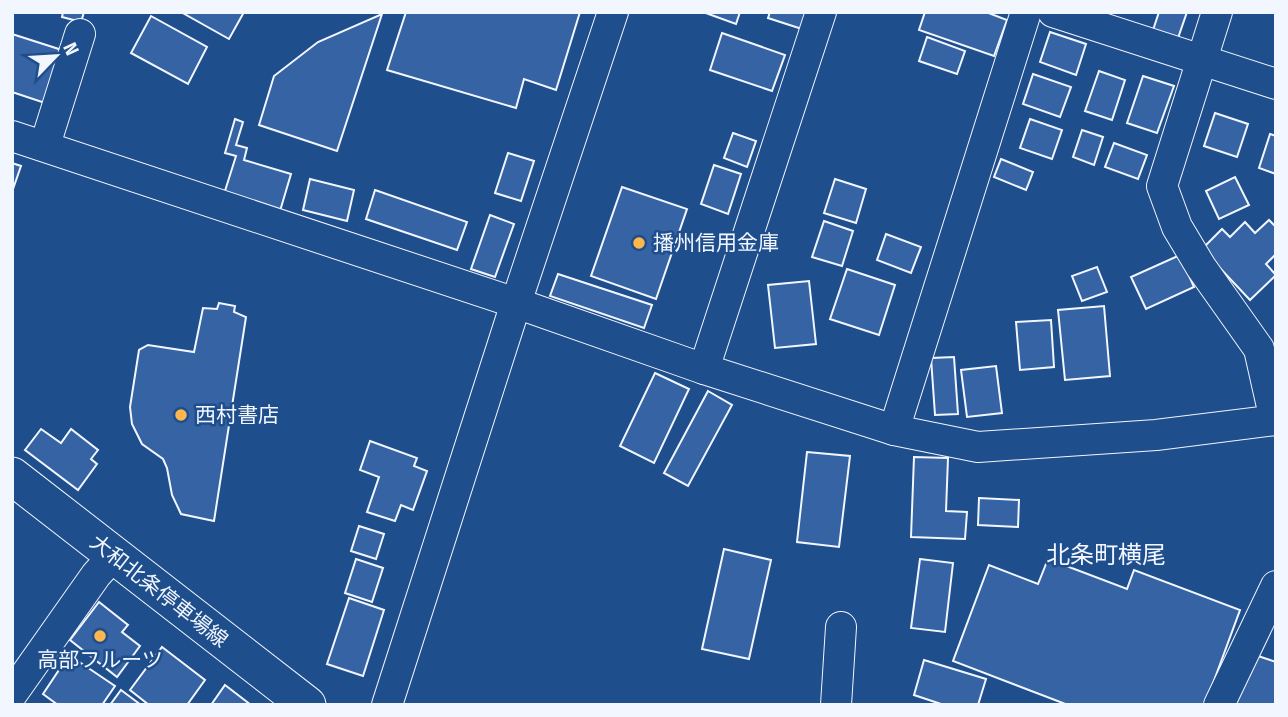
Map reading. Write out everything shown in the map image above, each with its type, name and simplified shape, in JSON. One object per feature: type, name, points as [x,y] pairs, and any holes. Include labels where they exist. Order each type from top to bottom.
[{"type":"main road","name":"大和北条停車場線","points":[[12,477],[306,705]]},
{"type":"street","points":[[387,705],[613,12]]},
{"type":"street","points":[[704,369],[821,12]]},
{"type":"street","points":[[894,430],[1026,12]]},
{"type":"street","points":[[1053,12],[1276,84]]},
{"type":"street","points":[[12,136],[516,303],[704,369],[894,430],[978,447],[1156,435],[1275,420],[1259,349],[1201,267],[1177,227],[1162,186],[1217,12]]},
{"type":"street","points":[[45,145],[80,34]]},
{"type":"street","points":[[12,694],[88,585],[114,555]]},
{"type":"street","points":[[1219,705],[1276,586]]},
{"type":"street","points":[[836,705],[841,627]]},
{"type":"building","points":[[63,12],[84,12],[81,22],[62,17]]},
{"type":"building","points":[[181,12],[244,12],[229,39]]},
{"type":"building","points":[[406,12],[580,12],[556,90],[524,79],[516,108],[387,70]]},
{"type":"building","points":[[703,12],[740,12],[736,24]]},
{"type":"building","points":[[770,12],[811,12],[805,30],[768,18]]},
{"type":"building","points":[[925,12],[986,12],[1007,20],[994,56],[919,30]]},
{"type":"building","points":[[1159,12],[1187,12],[1178,38],[1153,30]]},
{"type":"building","points":[[382,14],[337,151],[259,125],[274,76],[318,42]]},
{"type":"building","points":[[151,16],[207,47],[188,84],[131,53]]},
{"type":"building","points":[[1050,32],[1086,44],[1076,75],[1040,62]]},
{"type":"building","points":[[722,33],[785,55],[772,91],[710,70]]},
{"type":"building","points":[[12,34],[65,51],[48,104],[12,92]]},
{"type":"building","points":[[927,37],[965,51],[957,74],[919,61]]},
{"type":"building","points":[[1099,71],[1125,80],[1112,120],[1085,111]]},
{"type":"building","points":[[1033,74],[1071,87],[1060,117],[1023,104]]},
{"type":"building","points":[[1143,76],[1174,86],[1157,133],[1127,123]]},
{"type":"building","points":[[1215,113],[1248,124],[1237,157],[1204,146]]},
{"type":"building","points":[[235,119],[243,122],[236,145],[247,148],[244,160],[291,174],[280,211],[224,194],[236,156],[225,153]]},
{"type":"building","points":[[1030,119],[1062,130],[1052,159],[1020,148]]},
{"type":"building","points":[[1082,130],[1103,137],[1094,165],[1073,157]]},
{"type":"building","points":[[733,133],[756,141],[747,167],[724,158]]},
{"type":"building","points":[[1270,134],[1276,136],[1276,174],[1259,168]]},
{"type":"building","points":[[1114,143],[1147,155],[1138,179],[1105,167]]},
{"type":"building","points":[[508,153],[534,161],[521,201],[495,193]]},
{"type":"building","points":[[1001,159],[1033,172],[1026,190],[994,177]]},
{"type":"building","points":[[12,163],[21,166],[12,192]]},
{"type":"building","points":[[714,165],[741,174],[728,214],[701,204]]},
{"type":"building","points":[[1235,177],[1249,205],[1219,219],[1206,191]]},
{"type":"building","points":[[310,179],[354,190],[347,221],[303,210]]},
{"type":"building","points":[[835,179],[866,189],[856,223],[824,213]]},
{"type":"building","name":"播州信用金庫","points":[[622,187],[687,209],[656,299],[591,276]]},
{"type":"building","points":[[375,190],[467,222],[457,250],[366,219]]},
{"type":"building","points":[[490,215],[514,224],[495,277],[471,269]]},
{"type":"building","points":[[1269,220],[1276,227],[1276,254],[1266,264],[1276,275],[1250,300],[1202,249],[1222,229],[1230,237],[1245,222],[1255,233]]},
{"type":"building","points":[[824,221],[853,231],[842,266],[812,257]]},
{"type":"building","points":[[886,234],[921,247],[911,273],[877,260]]},
{"type":"building","points":[[1180,255],[1194,287],[1146,309],[1131,277]]},
{"type":"building","points":[[1097,267],[1107,292],[1082,301],[1072,276]]},
{"type":"building","points":[[847,269],[895,285],[879,335],[830,319]]},
{"type":"building","points":[[558,274],[652,305],[644,328],[550,296]]},
{"type":"building","points":[[809,281],[816,344],[775,348],[768,285]]},
{"type":"building","name":"西村書店","points":[[219,303],[235,306],[234,312],[246,317],[214,521],[181,514],[172,495],[163,459],[142,444],[132,424],[130,407],[139,350],[148,345],[194,352],[203,308],[217,309]]},
{"type":"building","points":[[1104,306],[1110,376],[1065,380],[1058,310]]},
{"type":"building","points":[[1051,320],[1054,367],[1020,370],[1016,322]]},
{"type":"building","points":[[954,357],[958,414],[935,415],[931,358]]},
{"type":"building","points":[[996,366],[1002,413],[967,417],[961,370]]},
{"type":"building","points":[[655,373],[689,389],[654,463],[620,446]]},
{"type":"building","points":[[708,391],[732,405],[688,486],[664,473]]},
{"type":"building","points":[[41,429],[61,443],[71,429],[98,450],[91,459],[97,464],[78,490],[25,450]]},
{"type":"building","points":[[370,441],[417,458],[414,466],[427,471],[413,510],[401,505],[395,521],[367,512],[379,477],[360,470]]},
{"type":"building","points":[[807,452],[850,456],[839,547],[797,542]]},
{"type":"building","points":[[914,457],[948,458],[946,511],[967,512],[965,539],[911,537]]},
{"type":"building","points":[[979,498],[1019,500],[1018,527],[978,525]]},
{"type":"building","points":[[359,526],[384,534],[376,559],[351,551]]},
{"type":"building","points":[[724,549],[771,560],[749,659],[702,649]]},
{"type":"building","points":[[356,559],[383,568],[372,602],[345,593]]},
{"type":"building","points":[[920,559],[953,563],[945,632],[911,628]]},
{"type":"building","points":[[1048,559],[1127,589],[1134,570],[1240,610],[1205,705],[1068,705],[953,661],[989,565],[1038,584]]},
{"type":"building","points":[[349,598],[384,610],[363,676],[327,664]]},
{"type":"building","name":"高部フルーツ","points":[[99,602],[128,625],[122,632],[140,646],[117,677],[70,640]]},
{"type":"building","points":[[162,647],[205,680],[187,705],[149,705],[130,690]]},
{"type":"building","points":[[69,655],[115,686],[102,705],[58,705],[43,694]]},
{"type":"building","points":[[1258,656],[1276,662],[1276,705],[1234,705]]},
{"type":"building","points":[[924,660],[986,679],[978,705],[944,705],[914,695]]},
{"type":"building","points":[[225,685],[251,705],[211,705]]},
{"type":"building","points":[[121,690],[141,705],[110,705]]},
{"type":"place","name":"播州信用金庫","points":[[639,243]]},
{"type":"place","name":"西村書店","points":[[181,415]]},
{"type":"place","name":"高部フルーツ","points":[[100,636]]},
{"type":"district","name":"北条町横尾","points":[[1106,555]]}]
